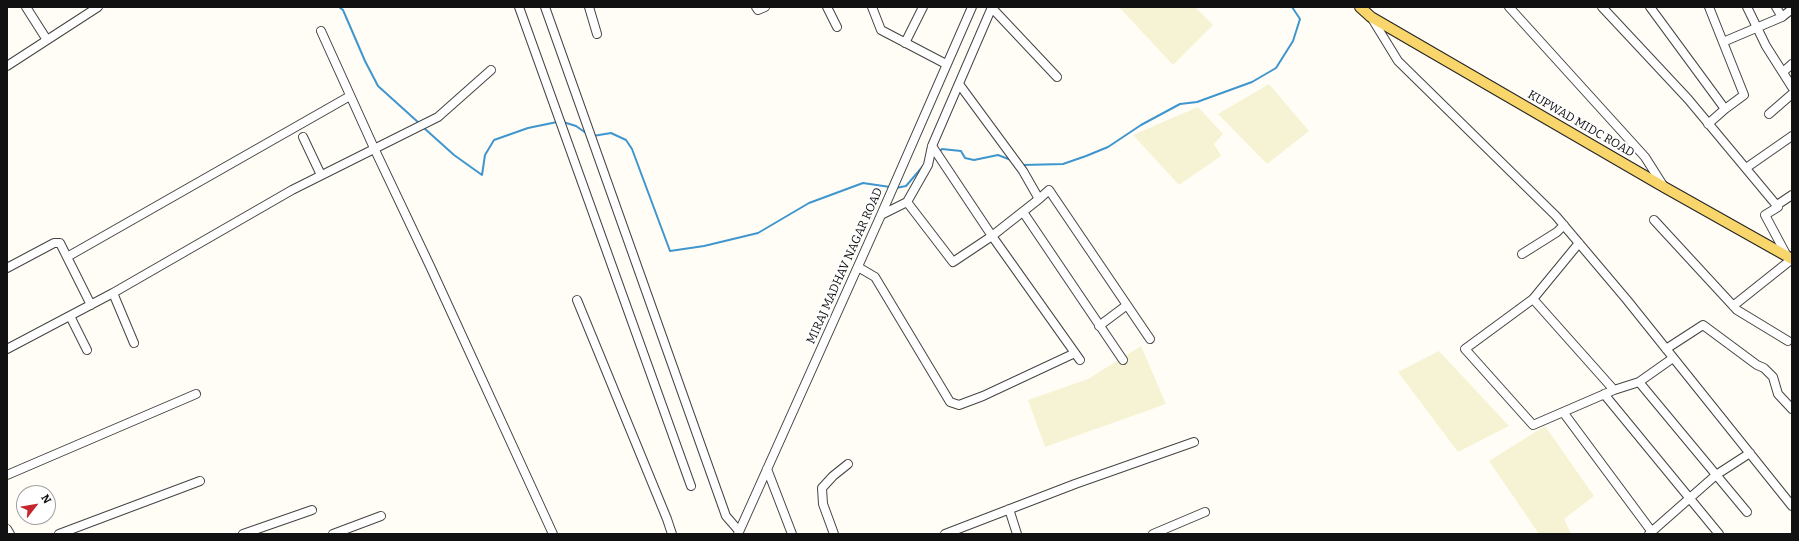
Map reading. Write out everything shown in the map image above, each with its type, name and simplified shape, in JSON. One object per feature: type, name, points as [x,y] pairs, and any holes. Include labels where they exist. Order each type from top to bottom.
[{"type":"main road","name":"KUPWAD MIDC ROAD","points":[[1360,7],[1371,18],[1664,188],[1789,258]]},
{"type":"street","points":[[26,7],[47,40]]},
{"type":"street","points":[[7,66],[98,7]]},
{"type":"street","points":[[519,7],[691,486]]},
{"type":"street","points":[[545,7],[726,516],[739,532]]},
{"type":"street","points":[[589,7],[597,34]]},
{"type":"street","points":[[756,7],[758,10],[765,7]]},
{"type":"street","points":[[827,7],[837,28]]},
{"type":"street","points":[[872,7],[880,30],[946,64]]},
{"type":"street","points":[[905,43],[923,7]]},
{"type":"street","name":"MIRAJ MADHAV NAGAR ROAD","points":[[739,532],[858,267],[972,7]]},
{"type":"street","points":[[881,215],[907,202],[928,165],[932,146],[992,7],[1057,77]]},
{"type":"street","points":[[1509,7],[1645,157],[1664,188]]},
{"type":"street","points":[[1602,7],[1688,99],[1777,205]]},
{"type":"street","points":[[1650,7],[1725,109]]},
{"type":"street","points":[[1708,124],[1744,95],[1709,7]]},
{"type":"street","points":[[1747,7],[1766,46],[1792,87]]},
{"type":"street","points":[[1776,7],[1782,18]]},
{"type":"street","points":[[1723,42],[1782,18],[1792,9]]},
{"type":"street","points":[[1371,18],[1398,61],[1564,225],[1792,506]]},
{"type":"street","points":[[321,31],[553,534]]},
{"type":"street","points":[[1782,72],[1792,64]]},
{"type":"street","points":[[7,349],[113,293],[292,190],[438,117],[492,70]]},
{"type":"street","points":[[959,84],[1023,171],[1039,199]]},
{"type":"street","points":[[1769,114],[1792,94]]},
{"type":"street","points":[[67,256],[350,96]]},
{"type":"street","points":[[1746,168],[1792,136]]},
{"type":"street","points":[[303,138],[321,175]]},
{"type":"street","points":[[858,267],[875,277],[950,402],[959,405],[1078,356],[992,236],[932,146]]},
{"type":"street","points":[[907,202],[953,262],[992,236],[1039,199],[1048,190],[1150,339]]},
{"type":"street","points":[[1733,306],[1789,258],[1765,216],[1778,207],[1777,205],[1792,195]]},
{"type":"street","points":[[1022,212],[1123,360]]},
{"type":"street","points":[[1654,220],[1737,310],[1790,339],[1792,349]]},
{"type":"street","points":[[1522,254],[1557,232],[1564,225]]},
{"type":"street","points":[[7,268],[54,243],[60,243],[91,305]]},
{"type":"street","points":[[1579,243],[1533,299],[1465,349],[1533,425],[1604,394],[1639,382],[1673,358]]},
{"type":"street","points":[[113,293],[134,343]]},
{"type":"street","points":[[1533,299],[1614,390]]},
{"type":"street","points":[[577,300],[672,534]]},
{"type":"street","points":[[1100,326],[1127,305]]},
{"type":"street","points":[[70,316],[87,350]]},
{"type":"street","points":[[1666,349],[1703,325],[1757,365],[1764,368],[1773,377],[1778,394],[1792,409]]},
{"type":"street","points":[[1639,382],[1747,512]]},
{"type":"street","points":[[7,475],[196,394]]},
{"type":"street","points":[[1604,394],[1719,534]]},
{"type":"street","points":[[1563,412],[1651,533],[1716,475],[1750,453]]},
{"type":"street","points":[[945,534],[1075,484],[1194,442]]},
{"type":"street","points":[[834,534],[824,504],[822,488],[833,476],[848,464]]},
{"type":"street","points":[[767,469],[792,534]]},
{"type":"street","points":[[59,534],[200,481]]},
{"type":"street","points":[[1009,509],[1017,534]]},
{"type":"street","points":[[243,534],[312,510]]},
{"type":"street","points":[[1153,534],[1205,512]]},
{"type":"street","points":[[333,534],[381,516]]},
{"type":"street","points":[[7,529],[10,534]]},
{"type":"shaded area","points":[[1119,7],[1195,7],[1213,25],[1173,65]]},
{"type":"shaded area","points":[[1269,84],[1309,131],[1267,164],[1218,114]]},
{"type":"shaded area","points":[[1198,107],[1223,134],[1214,144],[1221,156],[1179,185],[1133,135]]},
{"type":"shaded area","points":[[1141,346],[1166,404],[1045,447],[1028,400],[1088,379]]},
{"type":"shaded area","points":[[1439,351],[1509,426],[1458,452],[1398,372]]},
{"type":"shaded area","points":[[1545,426],[1594,496],[1564,519],[1571,534],[1539,534],[1489,461]]},
{"type":"waterway","points":[[339,7],[343,10],[365,61],[378,86],[419,123]]},
{"type":"waterway","points":[[1023,165],[1063,164],[1086,156],[1108,147],[1141,125],[1180,104],[1197,102],[1252,82],[1276,68],[1293,41],[1300,19],[1292,7]]},
{"type":"waterway","points":[[424,128],[454,155],[482,175],[485,155],[494,140],[528,128],[557,122]]},
{"type":"waterway","points":[[563,122],[576,126],[586,133]]},
{"type":"waterway","points":[[593,136],[611,133],[626,140],[632,149],[670,251],[704,246],[758,233],[809,203],[863,183],[890,187]]},
{"type":"waterway","points":[[939,152],[942,149],[961,151],[965,158],[974,160],[998,155],[1011,160]]},
{"type":"waterway","points":[[896,188],[906,186],[924,165]]}]
